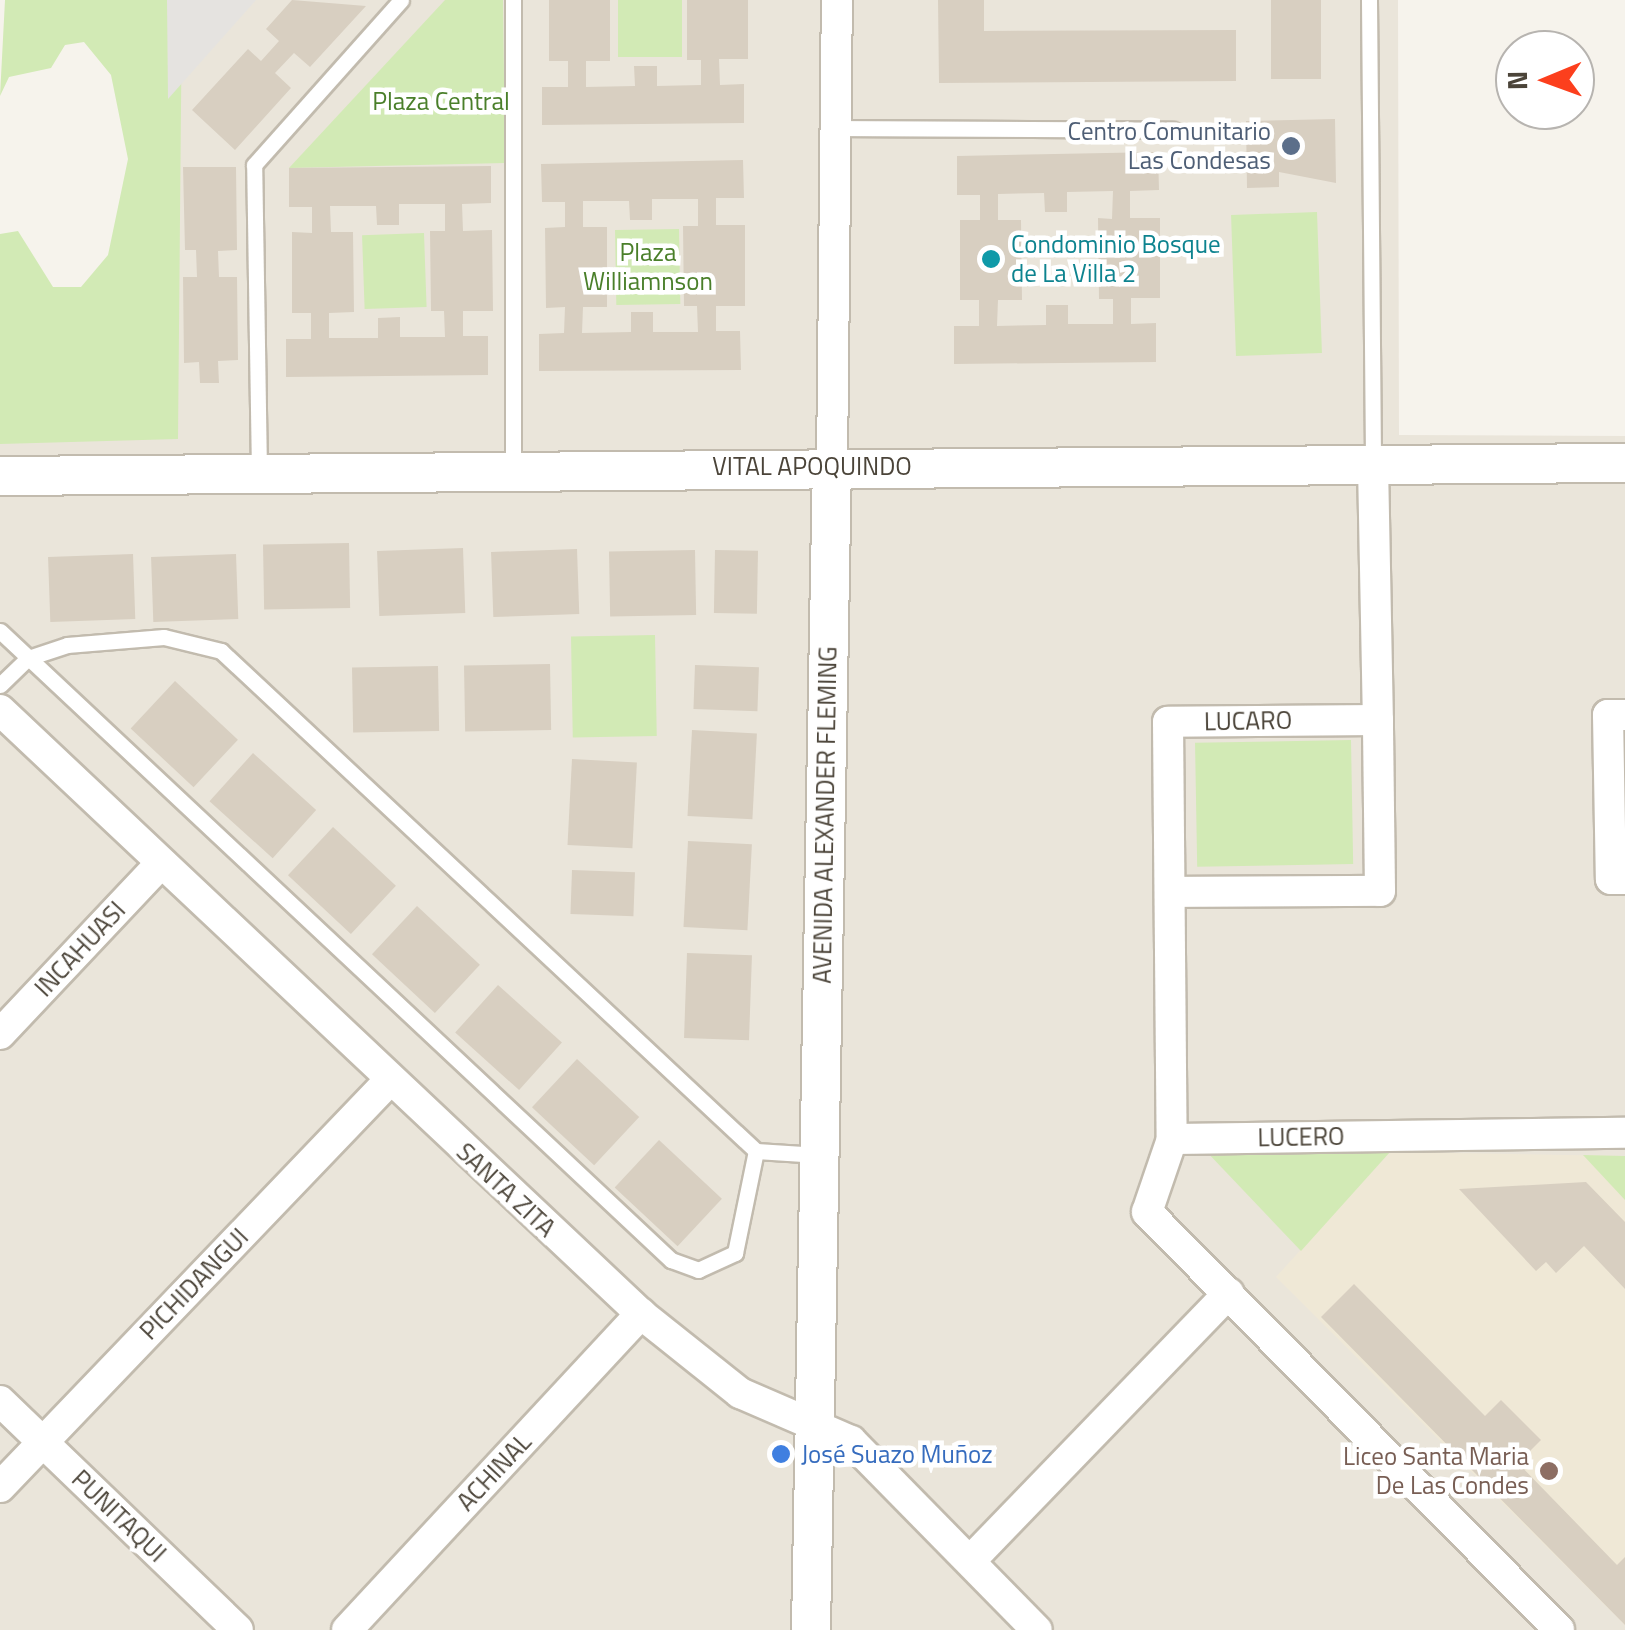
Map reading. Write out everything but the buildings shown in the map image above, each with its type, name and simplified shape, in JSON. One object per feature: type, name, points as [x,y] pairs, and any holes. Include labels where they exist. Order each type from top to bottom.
[{"type":"street","name":"AVENIDA ALEXANDER FLEMING","points":[[811,1630],[837,0]]},
{"type":"street","name":"VITAL APOQUINDO","points":[[0,476],[513,468],[1625,462]]},
{"type":"street","points":[[1170,892],[1380,890],[1373,464]]},
{"type":"street","name":"SANTA ZITA","points":[[0,710],[388,1082],[641,1314],[740,1393],[851,1440],[1037,1630]]},
{"type":"street","points":[[1625,715],[1608,715],[1611,879],[1625,879]]},
{"type":"street","name":"LUCARO","points":[[1172,1139],[1168,722],[1378,720]]},
{"type":"street","name":"INCAHUASI","points":[[0,1034],[160,863]]},
{"type":"street","name":"PICHIDANGUI","points":[[0,1488],[388,1082]]},
{"type":"street","name":"LUCERO","points":[[1172,1139],[1625,1133]]},
{"type":"street","points":[[1172,1139],[1146,1212],[1559,1630]]},
{"type":"street","points":[[971,1560],[1229,1294]]},
{"type":"street","name":"ACHINAL","points":[[347,1630],[641,1314]]},
{"type":"street","name":"PUNITAQUI","points":[[0,1402],[238,1630]]},
{"type":"lane","points":[[259,472],[254,165],[401,0]]},
{"type":"lane","points":[[513,0],[513,468]]},
{"type":"lane","points":[[1370,0],[1373,464]]},
{"type":"lane","points":[[835,128],[1173,130]]},
{"type":"lane","points":[[0,631],[671,1260],[698,1270],[734,1253],[756,1151]]},
{"type":"lane","points":[[0,685],[28,658],[164,637],[221,651],[756,1151],[818,1155]]},
{"type":"shaded area","points":[[167,0],[1398,0],[1399,435],[1625,436],[1625,1630],[0,1630],[0,441],[170,436]]},
{"type":"shaded area","points":[[167,0],[256,0],[168,99]]},
{"type":"shaded area","name":"Liceo Santa Maria De Las Condes","points":[[1390,1152],[1625,1156],[1625,1625],[1276,1277]]},
{"type":"green space","points":[[5,0],[182,0],[178,439],[0,444],[0,234],[18,231],[53,287],[81,287],[108,255],[128,159],[111,75],[84,42],[65,45],[51,68],[9,77],[0,96]]},
{"type":"green space","name":"Plaza Central","points":[[445,0],[503,0],[505,163],[289,168]]},
{"type":"green space","points":[[618,0],[682,0],[682,57],[618,57]]},
{"type":"green space","points":[[1317,212],[1322,353],[1236,356],[1231,215]]},
{"type":"green space","name":"Plaza Williamnson","points":[[679,229],[680,304],[616,305],[615,230]]},
{"type":"green space","points":[[424,233],[427,307],[365,309],[362,235]]},
{"type":"green space","points":[[655,635],[657,736],[573,737],[571,636]]},
{"type":"green space","points":[[1351,740],[1353,864],[1197,867],[1195,743]]},
{"type":"green space","points":[[1205,1150],[1390,1152],[1301,1251]]},
{"type":"green space","points":[[1583,1155],[1625,1156],[1625,1200]]},
{"type":"place","name":"Centro Comunitario Las Condesas","points":[[1291,146]]},
{"type":"place","name":"Condominio Bosque de La Villa 2","points":[[991,259]]},
{"type":"place","name":"José Suazo Muñoz","points":[[781,1454]]},
{"type":"place","name":"Liceo Santa Maria De Las Condes","points":[[1549,1471]]}]
